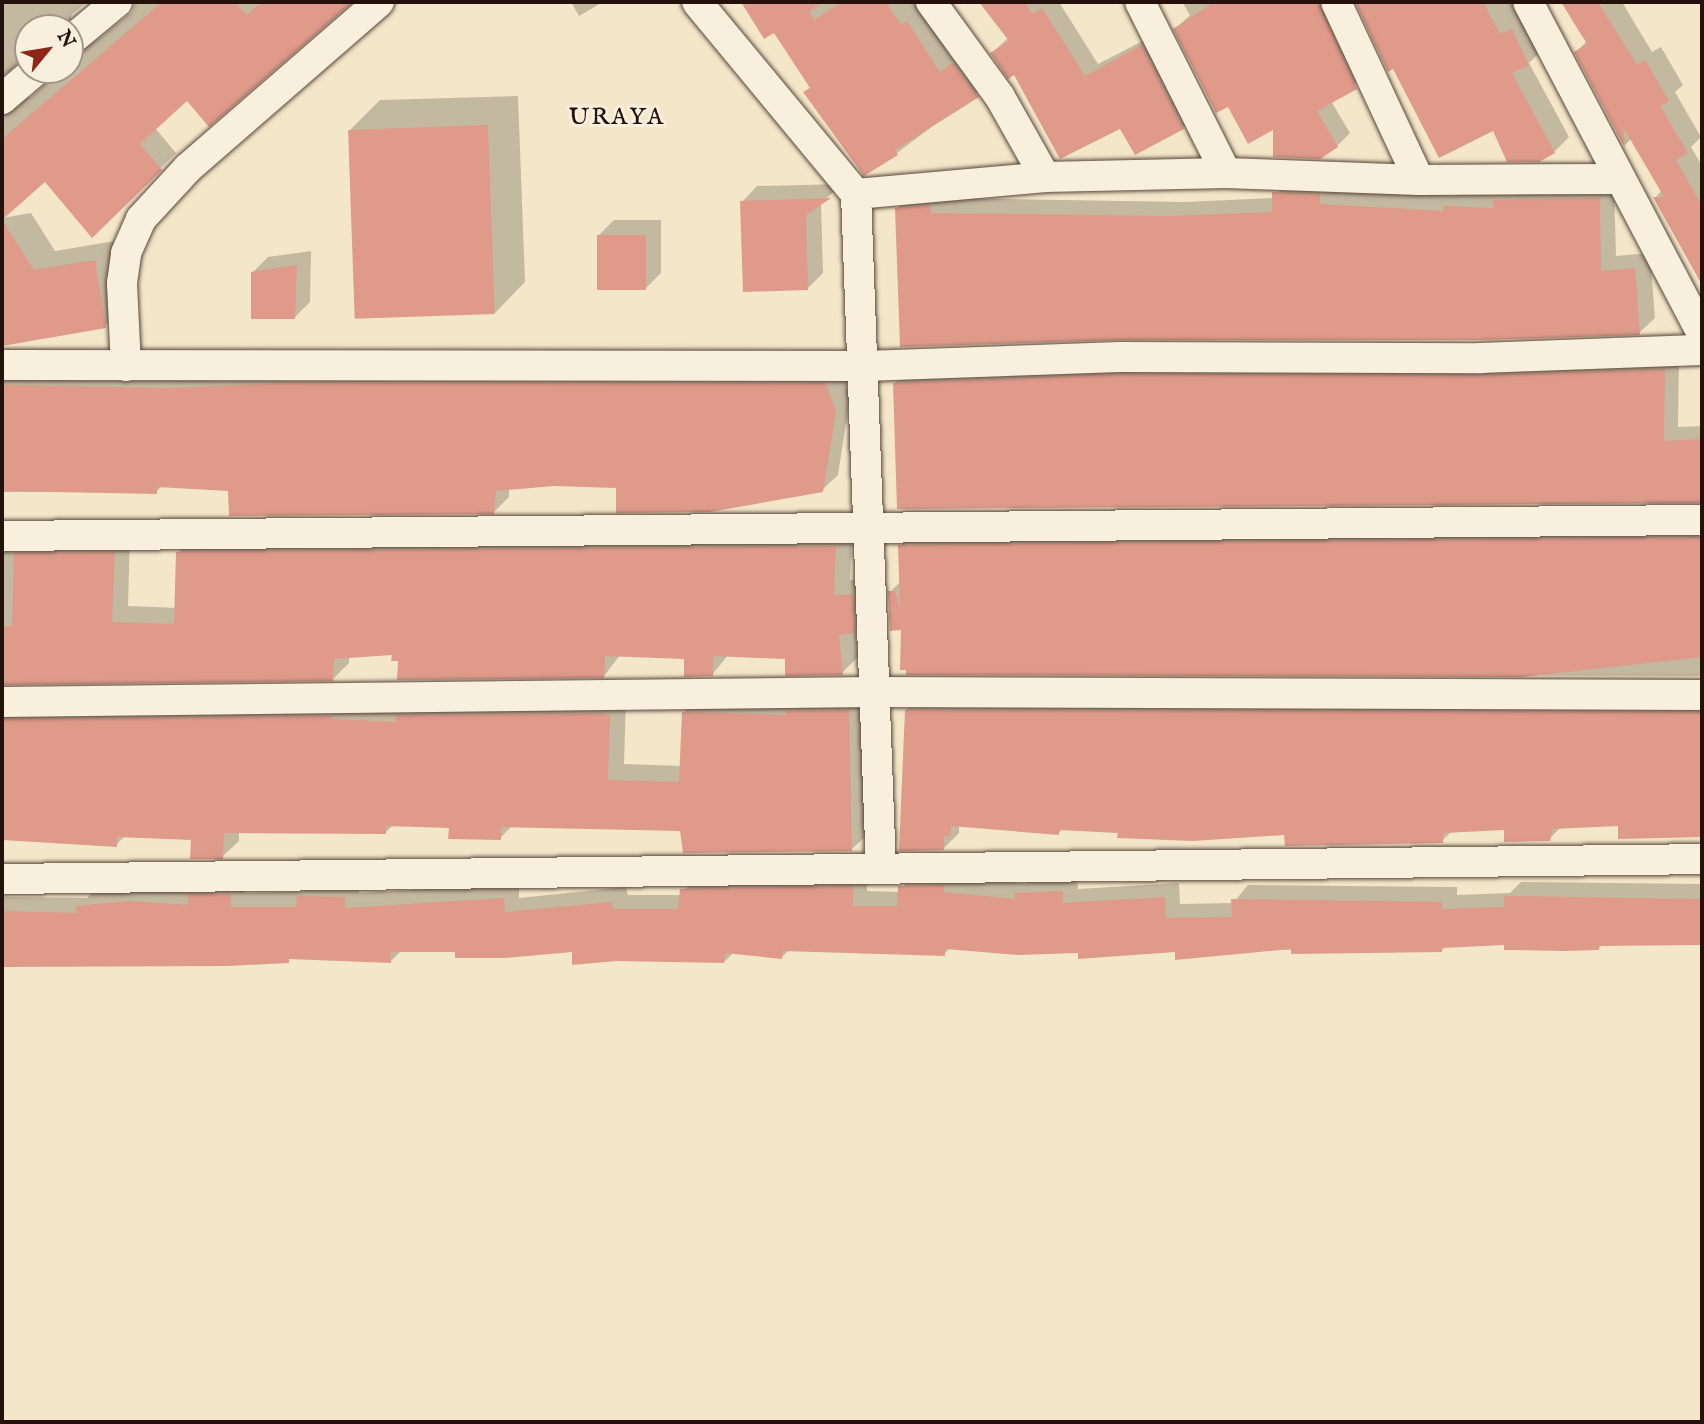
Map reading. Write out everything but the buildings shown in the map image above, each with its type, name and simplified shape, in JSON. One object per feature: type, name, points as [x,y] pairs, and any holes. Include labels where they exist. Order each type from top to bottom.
[{"type":"street","points":[[84,29],[117,2]]},
{"type":"street","points":[[126,366],[122,283],[127,253],[141,219],[188,168],[379,2]]},
{"type":"street","points":[[697,2],[856,194],[865,366],[865,525],[881,868]]},
{"type":"street","points":[[932,2],[1000,97],[1045,177]]},
{"type":"street","points":[[1140,2],[1226,173]]},
{"type":"street","points":[[1336,2],[1419,180]]},
{"type":"street","points":[[1528,2],[1702,333]]},
{"type":"street","points":[[2,99],[20,84]]},
{"type":"street","points":[[856,194],[1045,177],[1226,173],[1419,180],[1619,179]]},
{"type":"street","points":[[2,365],[865,366],[1120,357],[1481,358],[1702,350]]},
{"type":"street","points":[[2,536],[865,525],[1702,520]]},
{"type":"street","points":[[2,702],[874,692],[1702,695]]},
{"type":"street","points":[[2,878],[1702,859]]},
{"type":"district","name":"URAYA","points":[[617,118]]}]
